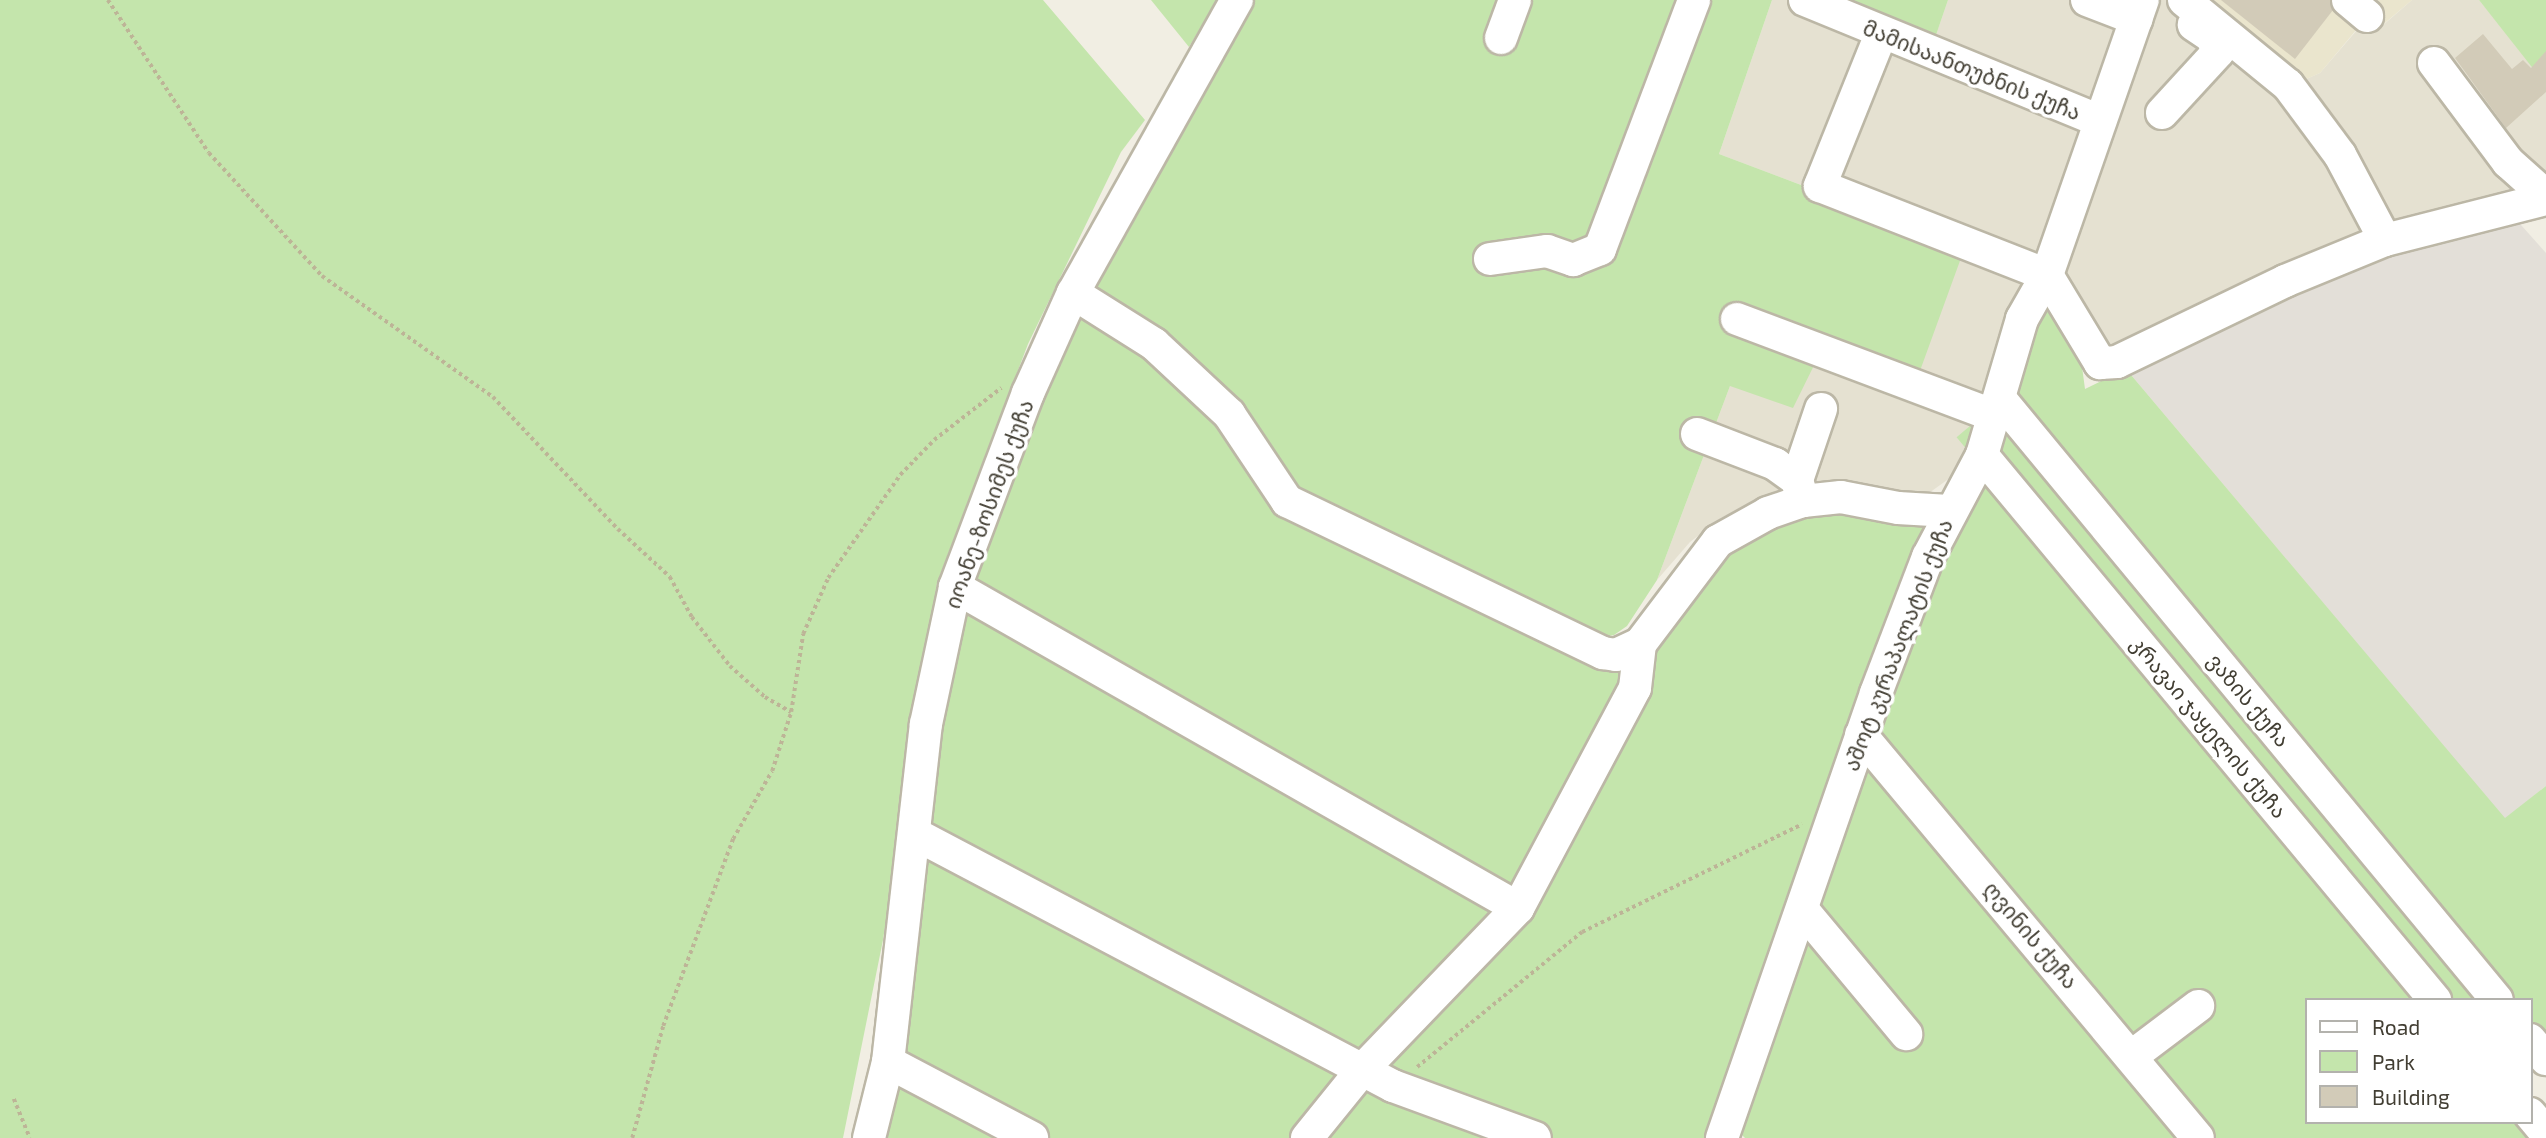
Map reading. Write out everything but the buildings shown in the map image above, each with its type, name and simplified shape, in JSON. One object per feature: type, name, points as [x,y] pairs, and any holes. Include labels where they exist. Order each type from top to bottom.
[{"type":"street","name":"იოანე-ზოსიმეს ქუჩა","points":[[869,1138],[888,1062],[926,724],[955,587],[1028,393],[1073,293],[1237,0]]},
{"type":"street","points":[[1501,38],[1515,0]]},
{"type":"street","points":[[1490,259],[1547,251],[1573,260],[1600,249],[1694,0]]},
{"type":"street","name":"მამისაანთუბნის ქუჩა","points":[[1805,0],[1881,34],[2100,121]]},
{"type":"street","points":[[2087,0],[2145,6],[2213,37],[2218,52],[2162,113]]},
{"type":"street","points":[[2184,0],[2288,85],[2340,155],[2385,240]]},
{"type":"street","name":"აშოტ კურაპალატის ქუჩა","points":[[1729,1134],[1861,735],[1949,511],[1982,455],[2022,319],[2047,275],[2100,121],[2145,6]]},
{"type":"street","points":[[1881,34],[1820,186],[2047,275],[2100,363],[2108,363],[2385,240],[2546,197]]},
{"type":"street","points":[[2434,63],[2508,162],[2546,197]]},
{"type":"street","points":[[1073,293],[1154,344],[1229,414],[1287,501],[1603,653],[1616,654],[1640,644],[1718,541],[1768,513],[1800,491],[1821,409]]},
{"type":"street","points":[[1737,319],[1998,408]]},
{"type":"street","name":"ვაზის ქუჩა","points":[[1998,408],[2495,998]]},
{"type":"street","points":[[1697,434],[1775,464],[1800,491],[1898,508],[1949,511]]},
{"type":"street","name":"კრავაი ჯაყელის ქუჩა","points":[[1982,455],[2433,998]]},
{"type":"street","points":[[955,587],[1518,908]]},
{"type":"street","points":[[1307,1138],[1362,1070],[1518,908],[1635,688],[1640,644]]},
{"type":"street","name":"ღვინის ქუჩა","points":[[1861,735],[2199,1138]]},
{"type":"street","points":[[915,834],[1393,1086],[1535,1138]]},
{"type":"street","points":[[1802,909],[1906,1034]]},
{"type":"street","points":[[2397,953],[2434,923]]},
{"type":"street","points":[[2132,1056],[2197,1006]]},
{"type":"street","points":[[2532,1042],[2546,1059]]},
{"type":"street","points":[[888,1062],[1032,1138]]},
{"type":"street","points":[[2532,1116],[2546,1133]]},
{"type":"path","points":[[108,0],[209,153],[322,276],[493,397],[618,529],[670,577],[692,617],[730,666],[765,698],[790,712]]},
{"type":"path","points":[[632,1138],[663,1026],[733,839],[772,771],[790,712],[803,634],[828,578],[900,475],[934,440],[1006,384]]},
{"type":"path","points":[[1393,1086],[1582,932],[1838,806]]},
{"type":"path","points":[[14,1099],[30,1138]]},
{"type":"shaded area","points":[[1772,0],[1790,0],[2077,123],[2081,137],[1981,399],[1976,432],[1954,475],[1929,493],[1812,484],[1776,491],[1721,518],[1690,542],[1657,580],[1730,386],[1824,345],[1964,246],[1719,154]]},
{"type":"shaded area","points":[[1948,0],[2129,0],[2096,98],[2084,100],[1934,41]]},
{"type":"shaded area","points":[[2150,0],[2178,0],[2290,98],[2378,232],[2118,348],[2100,345],[2052,268]]},
{"type":"shaded area","points":[[2197,0],[2412,0],[2373,33],[2362,23],[2320,73],[2297,83]]},
{"type":"shaded area","points":[[2412,0],[2479,0],[2546,80],[2546,194],[2387,231],[2297,83],[2320,73],[2363,23],[2374,33]]},
{"type":"shaded area","points":[[2513,216],[2546,253],[2546,786],[2505,819],[2126,369],[2377,253]]},
{"type":"green space","points":[[0,0],[1043,0],[1145,120],[1121,152],[1028,344],[937,583],[883,940],[843,1138],[0,1138]]},
{"type":"green space","points":[[1151,0],[1217,0],[1189,47]]},
{"type":"green space","points":[[1247,0],[1772,0],[1719,154],[1965,247],[1917,379],[1824,345],[1793,408],[1730,386],[1657,580],[1627,626],[1614,635],[1594,639],[1300,497],[1097,295],[1090,278]]},
{"type":"green space","points":[[1837,0],[1948,0],[1934,41]]},
{"type":"green space","points":[[2479,0],[2546,0],[2546,80],[2535,71]]},
{"type":"green space","points":[[1073,293],[1154,344],[1288,501],[1616,654],[1675,593],[1768,513],[1949,511],[1722,1138],[869,1138],[955,587]]},
{"type":"green space","points":[[2047,294],[2078,337],[2085,389],[2126,369],[2505,818],[2546,786],[2546,1046],[2532,1029],[2532,998],[2505,998],[2006,388]]},
{"type":"green space","points":[[2001,400],[2501,996],[2499,998],[2427,998],[1957,437]]},
{"type":"green space","points":[[1991,472],[2428,998],[2304,998],[2304,1124],[2532,1124],[2545,1138],[2203,1138],[1874,744],[1938,571]]},
{"type":"green space","points":[[1871,756],[2191,1138],[1745,1138],[1740,1133]]}]
